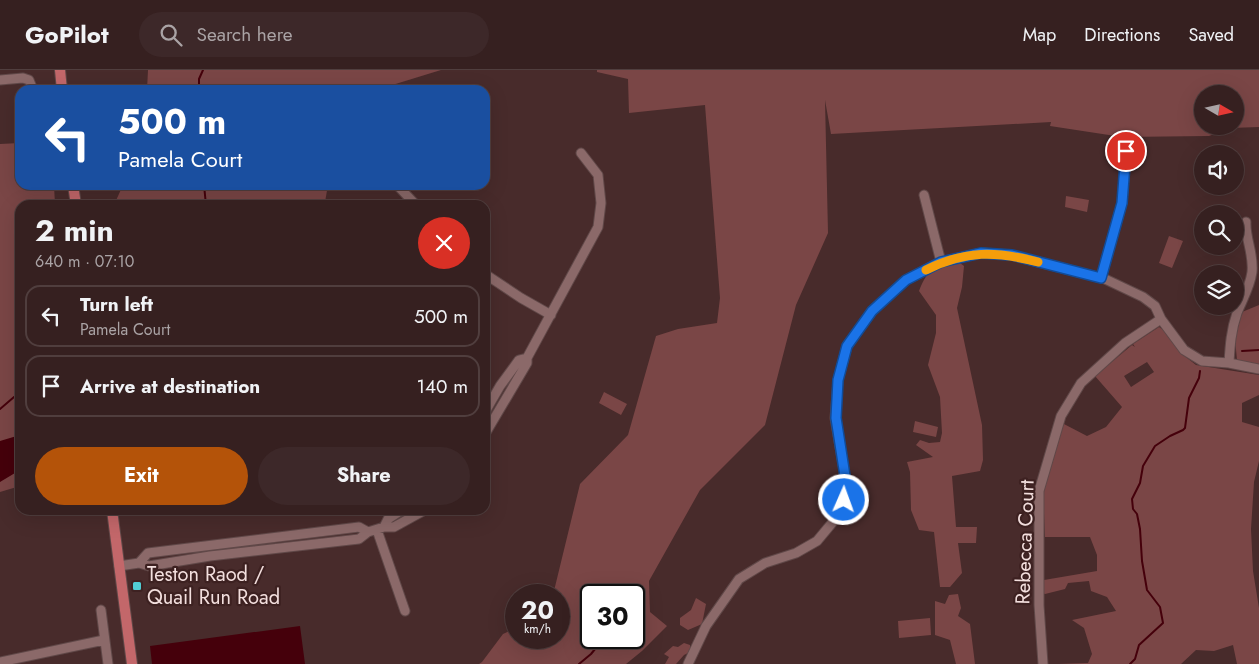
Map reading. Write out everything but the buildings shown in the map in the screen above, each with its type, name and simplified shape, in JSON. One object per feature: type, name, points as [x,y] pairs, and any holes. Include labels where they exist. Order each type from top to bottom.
[{"type":"main road","points":[[60,70],[62,85]]},
{"type":"main road","points":[[113,515],[132,664]]},
{"type":"street","points":[[0,80],[23,78],[28,80],[30,85]]},
{"type":"street","points":[[1101,278],[1122,203],[1126,151]]},
{"type":"street","points":[[490,425],[527,363],[527,358],[598,227],[602,204],[598,175],[581,153]]},
{"type":"street","points":[[402,190],[411,200]]},
{"type":"street","points":[[924,195],[941,262]]},
{"type":"street","points":[[1229,363],[1233,328],[1252,272],[1251,247],[1246,222]]},
{"type":"street","points":[[688,664],[706,626],[739,579],[765,563],[796,553],[817,541],[832,523],[844,500],[845,476],[836,418],[838,380],[847,346],[872,311],[906,280],[941,262],[981,253],[1012,255],[1101,278],[1143,297],[1155,306],[1184,350],[1202,361],[1229,363],[1259,370]]},
{"type":"street","points":[[490,277],[521,298],[551,314]]},
{"type":"street","name":"Rebecca Court","points":[[1043,664],[1039,605],[1039,491],[1061,416],[1081,383],[1125,343],[1162,319]]},
{"type":"street","points":[[490,403],[518,360],[527,358]]},
{"type":"street","points":[[500,386],[509,393]]},
{"type":"street","points":[[120,566],[139,564],[149,566],[359,539],[376,530],[394,515]]},
{"type":"street","points":[[139,564],[148,553],[359,527],[376,530],[394,527],[416,515]]},
{"type":"street","points":[[376,530],[405,611]]},
{"type":"street","points":[[294,535],[296,546]]},
{"type":"street","points":[[222,543],[223,555]]},
{"type":"street","points":[[101,610],[108,664]]},
{"type":"street","points":[[0,662],[104,640]]},
{"type":"shaded area","points":[[148,70],[441,70],[392,85],[147,85]]},
{"type":"shaded area","points":[[597,70],[1259,70],[1259,127],[1244,128],[1244,85],[1194,85],[1194,135],[1212,135],[1209,136],[1122,137],[1050,126],[1051,122],[831,134],[825,100],[828,233],[796,305],[765,425],[700,490],[649,581],[650,612],[667,626],[645,648],[645,584],[580,584],[580,649],[644,649],[642,651],[626,664],[479,664],[505,633],[505,649],[570,649],[570,584],[556,584],[580,484],[628,435],[656,336],[678,329],[717,323],[720,298],[705,105],[629,113],[628,79],[597,72]]},
{"type":"shaded area","points":[[15,143],[15,190],[54,190],[55,200],[15,200],[15,488],[0,492],[0,144]]},
{"type":"shaded area","points":[[121,190],[327,190],[325,200],[116,200]]},
{"type":"shaded area","points":[[1066,196],[1089,200],[1087,212],[1065,207]]},
{"type":"shaded area","points":[[1169,236],[1183,241],[1172,268],[1159,263]]},
{"type":"shaded area","points":[[951,262],[960,263],[964,266],[957,308],[982,425],[983,460],[980,471],[952,476],[956,527],[977,527],[976,543],[958,543],[962,573],[950,587],[940,587],[934,532],[919,530],[911,510],[910,472],[907,462],[933,457],[916,445],[920,440],[929,443],[940,442],[942,433],[940,397],[928,365],[936,333],[936,315],[919,291],[930,272]]},
{"type":"shaded area","points":[[1259,305],[1259,365],[1237,360],[1235,339],[1244,311]]},
{"type":"shaded area","points":[[1159,327],[1165,331],[1182,354],[1196,365],[1259,375],[1259,395],[1242,403],[1242,422],[1259,427],[1259,461],[1254,482],[1251,529],[1253,571],[1259,608],[1259,664],[1237,664],[1233,645],[1214,651],[1196,650],[1181,664],[1058,664],[1088,663],[1092,654],[1084,628],[1072,620],[1116,611],[1107,597],[1091,591],[1089,581],[1068,583],[1065,589],[1042,593],[1041,581],[1097,571],[1097,555],[1090,537],[1045,537],[1043,491],[1062,423],[1087,436],[1106,427],[1122,407],[1095,376],[1132,345],[1135,347],[1133,344]],"holes":[[[1147,362],[1154,372],[1131,387],[1124,376]]]},
{"type":"shaded area","points":[[604,392],[627,404],[621,415],[599,403]]},
{"type":"shaded area","points":[[915,421],[938,427],[936,437],[913,432]]},
{"type":"shaded area","points":[[15,436],[15,473],[0,482],[0,441]]},
{"type":"shaded area","points":[[958,594],[961,608],[958,616],[970,624],[975,664],[956,664],[950,640],[935,635],[935,601],[945,604],[949,595]]},
{"type":"shaded area","points":[[696,598],[706,604],[702,624],[688,630],[680,625],[680,618],[691,610]]},
{"type":"shaded area","points":[[930,618],[931,635],[899,638],[898,621]]},
{"type":"shaded area","points":[[300,626],[305,664],[152,664],[150,646]]},
{"type":"shaded area","points":[[684,643],[690,645],[690,652],[684,655],[676,664],[665,664],[669,657],[664,654],[673,646],[678,647]]},
{"type":"waterway","points":[[199,85],[199,79],[203,70]]},
{"type":"waterway","points":[[204,190],[206,200]]},
{"type":"waterway","points":[[1242,351],[1259,350]]},
{"type":"waterway","points":[[1130,664],[1135,659],[1139,645],[1163,623],[1160,607],[1147,590],[1142,561],[1140,529],[1137,514],[1133,509],[1132,499],[1140,483],[1143,466],[1155,446],[1185,428],[1189,398],[1199,378],[1200,371]]},
{"type":"waterway","points":[[0,409],[15,397]]},
{"type":"waterway","points":[[579,664],[595,649]]},
{"type":"slow traffic","points":[[926,270],[941,262],[981,253],[1012,255],[1038,262]]},
{"type":"place","name":"Teston Raod / Quail Run Road","points":[[137,586]]},
{"type":"route","points":[[844,500],[845,476],[836,418],[838,380],[847,346],[872,311],[906,280],[941,262],[981,253],[1012,255],[1101,278],[1122,203],[1126,151]]}]
